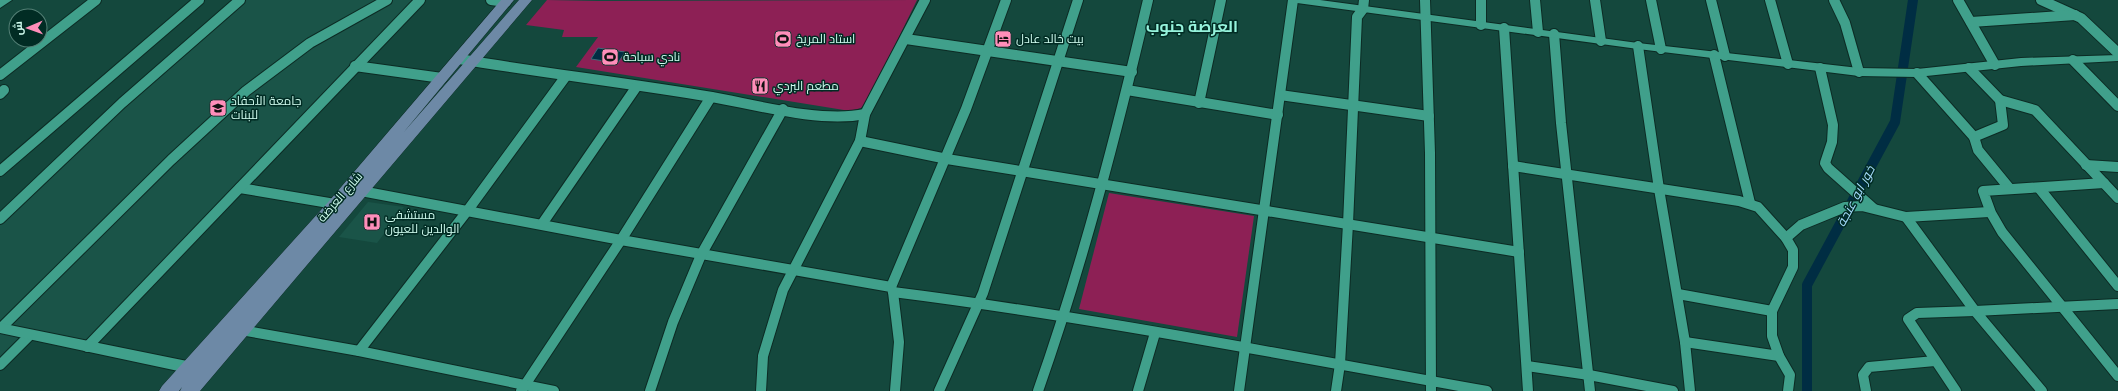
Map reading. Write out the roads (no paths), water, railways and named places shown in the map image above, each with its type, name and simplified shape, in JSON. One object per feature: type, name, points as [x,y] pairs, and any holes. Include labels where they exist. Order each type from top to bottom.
[{"type":"main road","name":"شارع العرضة","points":[[168,391],[335,204],[442,78],[466,60],[526,0]]},
{"type":"main road","name":"شارع العرضة","points":[[189,391],[361,191],[466,60],[507,1]]},
{"type":"street","points":[[0,5],[7,0]]},
{"type":"street","points":[[0,75],[96,0]]},
{"type":"street","points":[[0,171],[198,0]]},
{"type":"street","points":[[0,219],[122,103],[240,0]]},
{"type":"street","points":[[0,328],[198,135],[246,91],[310,43],[387,0]]},
{"type":"street","points":[[87,347],[420,0]]},
{"type":"street","points":[[491,0],[507,1]]},
{"type":"street","points":[[761,391],[763,356],[772,321],[792,270],[860,142],[865,114],[906,39],[925,0]]},
{"type":"street","points":[[895,391],[900,350],[899,325],[892,290],[947,160],[989,51],[1006,0]]},
{"type":"street","points":[[939,391],[979,303],[1078,0]]},
{"type":"street","points":[[1038,391],[1064,317],[1132,72],[1148,0]]},
{"type":"street","points":[[1199,103],[1221,0]]},
{"type":"street","points":[[1239,391],[1293,0]]},
{"type":"street","points":[[1303,0],[1363,4],[1425,17],[1481,25],[1661,49],[1864,72],[1916,73],[1995,65],[2118,58]]},
{"type":"street","points":[[1425,0],[1431,238],[1431,386]]},
{"type":"street","points":[[1481,0],[1481,25]]},
{"type":"street","points":[[1535,0],[1538,32]]},
{"type":"street","points":[[1595,0],[1601,41]]},
{"type":"street","points":[[1651,0],[1661,49]]},
{"type":"street","points":[[1711,0],[1720,56],[1750,204]]},
{"type":"street","points":[[1770,0],[1788,64]]},
{"type":"street","points":[[1834,0],[1845,23],[1864,72]]},
{"type":"street","points":[[1958,0],[1995,65]]},
{"type":"street","points":[[2041,0],[2075,15],[2118,53]]},
{"type":"street","points":[[1336,391],[1340,364],[1348,224],[1357,17],[1363,4]]},
{"type":"street","points":[[1971,22],[2075,15]]},
{"type":"street","points":[[1504,28],[1528,391]]},
{"type":"street","points":[[1554,34],[1562,134],[1568,176],[1590,391]]},
{"type":"street","points":[[906,39],[1132,72]]},
{"type":"street","points":[[1638,46],[1658,190],[1678,294],[1690,391]]},
{"type":"street","points":[[466,60],[783,109],[848,117],[859,117],[865,114]]},
{"type":"street","points":[[2073,60],[2118,106]]},
{"type":"street","points":[[355,66],[442,78]]},
{"type":"street","points":[[1820,68],[1828,100],[1833,134],[1825,163],[1828,168],[1873,208]]},
{"type":"street","points":[[1969,68],[2000,100],[2034,110],[2118,198]]},
{"type":"street","points":[[1916,73],[1974,137],[1978,150],[2010,189]]},
{"type":"street","points":[[359,351],[468,210],[566,76]]},
{"type":"street","points":[[542,224],[637,86]]},
{"type":"street","points":[[1127,90],[1278,115]]},
{"type":"street","points":[[1280,95],[1429,116]]},
{"type":"street","points":[[523,388],[621,240],[711,97]]},
{"type":"street","points":[[1974,137],[2003,125],[2000,100]]},
{"type":"street","points":[[650,391],[680,303],[702,255],[783,109]]},
{"type":"street","points":[[860,142],[947,160],[1519,252]]},
{"type":"street","points":[[2086,164],[2118,167]]},
{"type":"street","points":[[1514,166],[1568,176],[1750,204],[1758,207],[1786,238],[1793,250],[1793,267],[1772,311],[1772,336],[1779,356],[1790,375],[1788,391]]},
{"type":"street","points":[[2104,183],[1983,191],[1989,212],[2061,307],[2118,376]]},
{"type":"street","points":[[240,188],[335,204]]},
{"type":"street","points":[[2039,188],[2118,286]]},
{"type":"street","points":[[361,191],[702,255],[792,270],[892,290],[1064,317],[1340,364],[1431,386],[1487,391]]},
{"type":"street","points":[[1786,238],[1801,225],[1845,206],[1873,208],[1906,217],[1989,212]]},
{"type":"street","points":[[1906,217],[1975,311],[2042,391]]},
{"type":"street","points":[[1678,294],[1772,311]]},
{"type":"street","points":[[1956,391],[1908,318],[1917,313],[2118,304]]},
{"type":"street","points":[[0,328],[29,336],[206,371]]},
{"type":"street","points":[[241,330],[359,351],[523,388],[554,391]]},
{"type":"street","points":[[1138,391],[1155,333]]},
{"type":"street","points":[[0,365],[29,336]]},
{"type":"street","points":[[1685,342],[1779,356]]},
{"type":"street","points":[[1866,391],[1863,375],[1865,370],[1870,367],[1935,361]]},
{"type":"street","points":[[1527,366],[1589,375],[1673,391]]},
{"type":"water","points":[[598,48],[625,52],[618,63],[591,59]]},
{"type":"waterway","name":"خور ابو عنجة","points":[[1807,391],[1807,285],[1895,122],[1913,0]]},
{"type":"place","name":"استاد المريخ","points":[[783,39]]},
{"type":"place","name":"بيت خالد عادل","points":[[1003,39]]},
{"type":"place","name":"نادي سباحة","points":[[610,57]]},
{"type":"place","name":"مطعم البردي","points":[[760,86]]},
{"type":"place","name":"جامعة الأحفاد للبنات","points":[[218,108]]},
{"type":"place","name":"مستشفى الوالدين للعيون","points":[[372,222]]},
{"type":"district","name":"العرضة جنوب","points":[[1192,26]]}]
